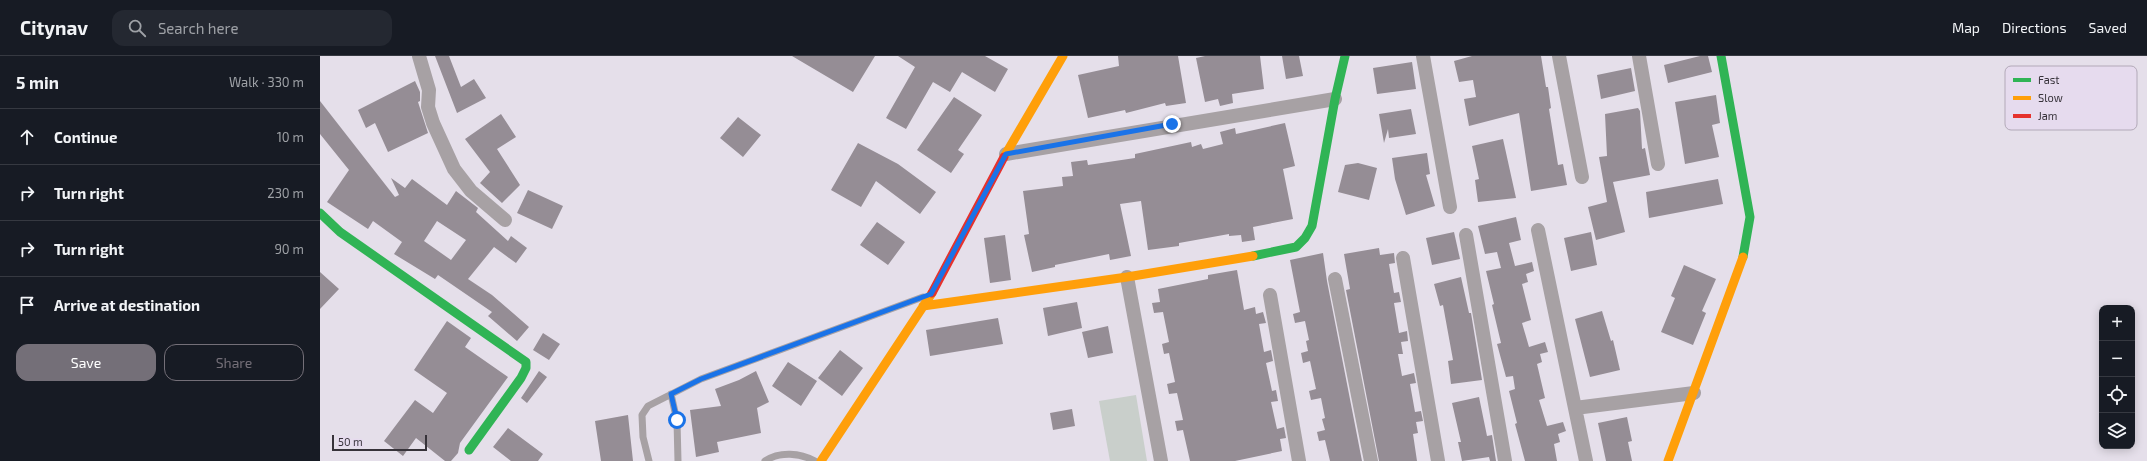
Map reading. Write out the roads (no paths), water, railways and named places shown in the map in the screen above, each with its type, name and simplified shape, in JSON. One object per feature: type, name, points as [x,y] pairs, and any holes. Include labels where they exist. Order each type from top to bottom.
[{"type":"street","points":[[419,56],[429,90],[428,107],[433,123],[454,169],[471,191],[505,220]]},
{"type":"street","points":[[821,461],[931,294],[1006,154],[1063,56]]},
{"type":"street","points":[[923,306],[1127,277],[1296,247],[1305,238],[1312,226],[1335,99],[1345,56]]},
{"type":"street","points":[[1423,56],[1450,208]]},
{"type":"street","points":[[1559,56],[1582,177]]},
{"type":"street","points":[[1639,56],[1658,164]]},
{"type":"street","points":[[1668,461],[1742,261],[1750,217],[1721,56]]},
{"type":"street","points":[[1006,154],[1335,99]]},
{"type":"street","points":[[320,213],[340,232],[526,362],[526,368],[521,378],[469,450]]},
{"type":"street","points":[[1538,230],[1586,461]]},
{"type":"street","points":[[1466,235],[1505,461]]},
{"type":"street","points":[[1403,258],[1438,461]]},
{"type":"street","points":[[1127,277],[1161,461]]},
{"type":"street","points":[[1336,279],[1371,461]]},
{"type":"street","points":[[1270,295],[1299,461]]},
{"type":"street","points":[[1575,408],[1694,392]]},
{"type":"lane","points":[[650,461],[644,437],[642,415],[648,406],[701,379],[931,294]]},
{"type":"lane","points":[[671,394],[677,420],[678,461]]},
{"type":"lane","points":[[765,461],[791,453],[807,456],[815,461]]}]
